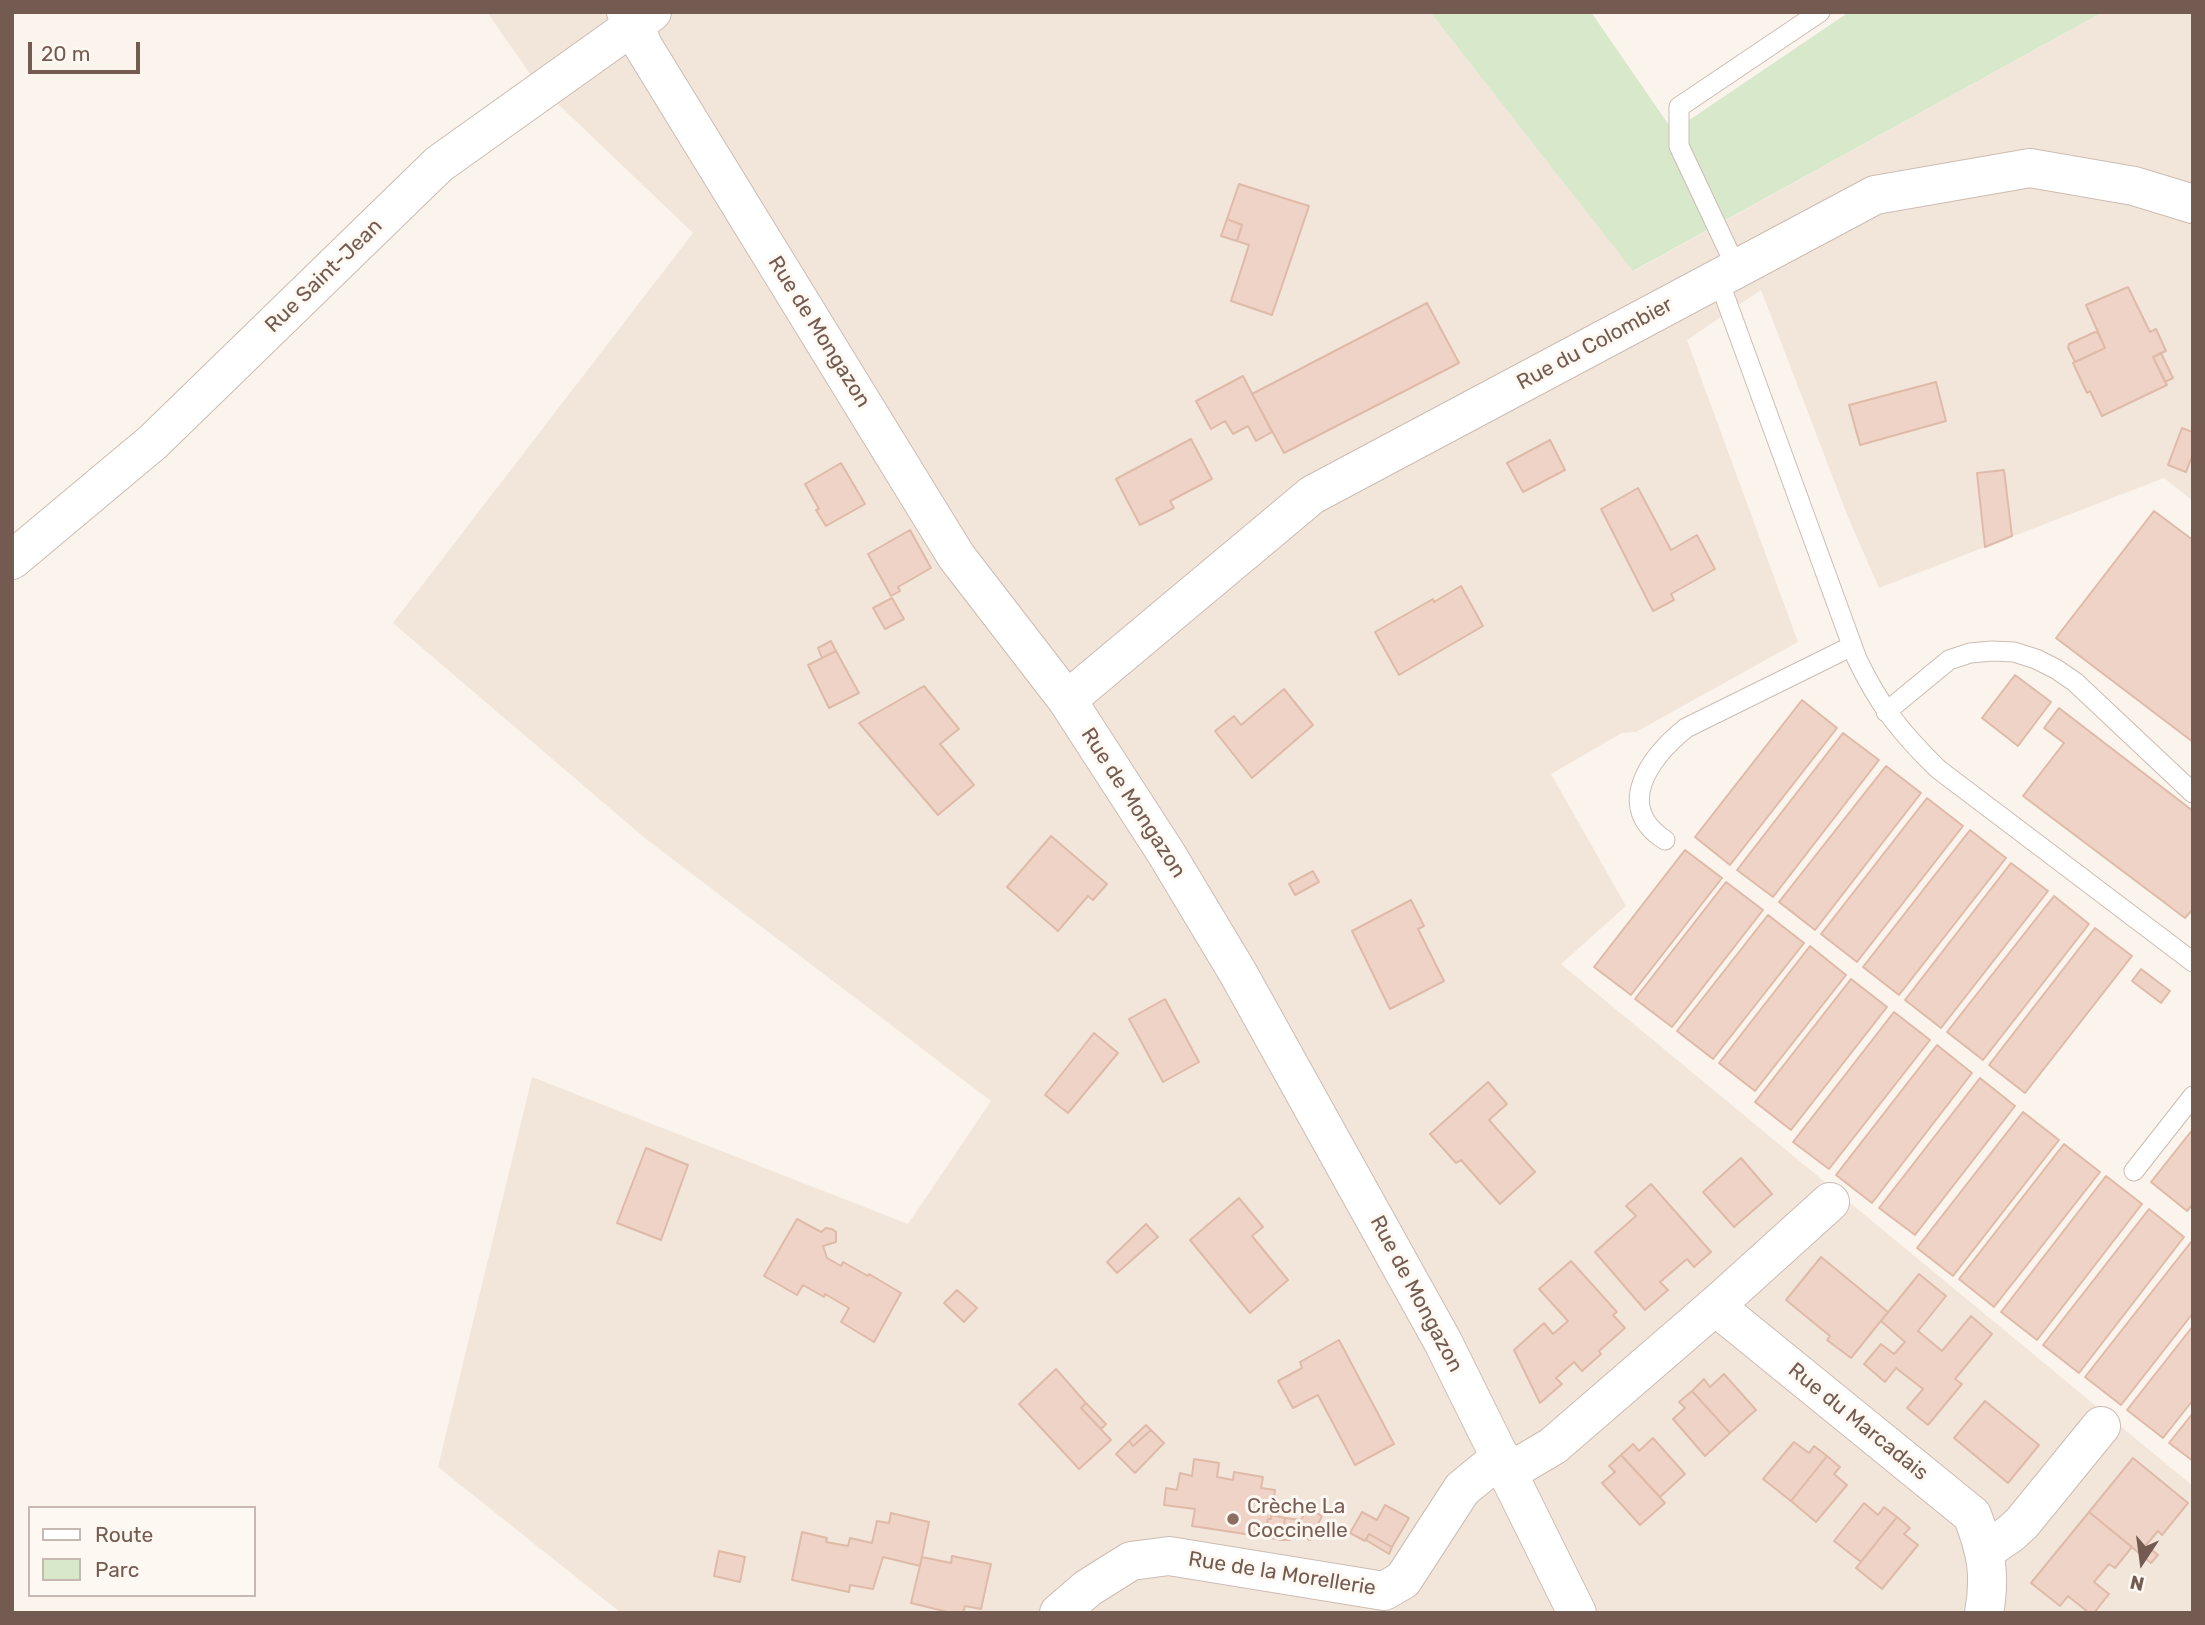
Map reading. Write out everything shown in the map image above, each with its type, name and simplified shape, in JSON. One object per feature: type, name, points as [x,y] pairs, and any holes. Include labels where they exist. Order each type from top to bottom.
[{"type":"street","name":"Rue Saint-Jean","points":[[12,560],[153,442],[439,164],[638,17]]},
{"type":"street","name":"Rue de Mongazon","points":[[638,17],[651,58],[956,556],[1067,700],[1166,853],[1238,973],[1443,1342],[1577,1613]]},
{"type":"street","name":"Rue du Colombier","points":[[1067,700],[1312,495],[1875,195],[2030,168],[2134,186],[2193,204]]},
{"type":"street","points":[[1505,1465],[1553,1446],[1830,1202]]},
{"type":"street","name":"Rue du Marcadais","points":[[1714,1306],[1972,1515],[1988,1566],[1988,1594],[1984,1613]]},
{"type":"street","points":[[1984,1551],[2022,1523],[2101,1426]]},
{"type":"street","name":"Rue de la Morellerie","points":[[1059,1613],[1088,1588],[1131,1562],[1169,1556],[1384,1591],[1403,1580],[1462,1489],[1505,1465]]},
{"type":"lane","points":[[1820,12],[1679,107],[1679,146],[1727,274],[1852,646],[1870,686],[1886,712],[1910,742],[1938,769],[2193,962]]},
{"type":"lane","points":[[1665,840],[1646,825],[1639,800],[1640,789],[1656,756],[1670,741],[1686,728],[1852,646]]},
{"type":"lane","points":[[1886,712],[1949,660],[1970,653],[2014,652],[2056,668],[2075,682],[2193,793]]},
{"type":"lane","points":[[2134,1171],[2193,1096]]},
{"type":"shaded area","points":[[487,12],[1430,12],[1634,271],[2103,12],[2193,12],[2193,501],[2164,478],[1879,588],[1848,517],[1761,290],[1687,340],[1798,642],[1636,732],[1622,733],[1551,774],[1626,906],[1561,964],[2193,1486],[2193,1613],[621,1613],[438,1467],[532,1077],[908,1224],[991,1101],[646,839],[393,623],[693,233],[537,84]]},
{"type":"green space","points":[[1430,12],[1591,12],[1673,131],[1849,12],[2103,12],[1633,271]]},
{"type":"building","points":[[1239,184],[1309,206],[1272,315],[1231,301],[1249,245],[1237,241],[1242,225],[1227,219]]},
{"type":"building","points":[[1227,219],[1242,225],[1237,241],[1221,236]]},
{"type":"building","points":[[2128,287],[2150,332],[2156,329],[2166,351],[2153,357],[2167,385],[2102,416],[2090,391],[2087,393],[2073,363],[2105,348],[2086,305]]},
{"type":"building","points":[[1427,303],[1459,363],[1284,453],[1252,394]]},
{"type":"building","points":[[2095,332],[2105,348],[2075,362],[2068,348],[2069,344]]},
{"type":"building","points":[[2161,353],[2173,378],[2165,382],[2153,357]]},
{"type":"building","points":[[1243,376],[1272,432],[1256,441],[1248,426],[1233,434],[1225,421],[1211,429],[1196,401]]},
{"type":"building","points":[[1936,382],[1946,421],[1860,445],[1849,405]]},
{"type":"building","points":[[2182,428],[2193,432],[2193,454],[2186,472],[2168,465]]},
{"type":"building","points":[[1191,439],[1212,479],[1170,501],[1174,508],[1140,525],[1116,479]]},
{"type":"building","points":[[1550,440],[1565,470],[1523,492],[1507,463]]},
{"type":"building","points":[[841,463],[865,504],[826,526],[805,484]]},
{"type":"building","points":[[2004,470],[2012,536],[1985,547],[1977,473]]},
{"type":"building","points":[[1638,488],[1671,550],[1697,535],[1715,569],[1671,594],[1674,600],[1653,611],[1601,509]]},
{"type":"building","points":[[2154,511],[2193,540],[2193,742],[2056,638]]},
{"type":"building","points":[[910,530],[931,568],[898,587],[900,591],[891,596],[868,554]]},
{"type":"building","points":[[1461,586],[1483,626],[1399,675],[1375,632]]},
{"type":"building","points":[[892,598],[904,619],[885,629],[873,608]]},
{"type":"building","points":[[831,641],[836,651],[822,658],[818,648]]},
{"type":"building","points":[[836,651],[859,693],[829,708],[808,665]]},
{"type":"building","points":[[2015,675],[2051,702],[2018,746],[1982,718]]},
{"type":"building","points":[[924,686],[959,729],[940,744],[974,785],[938,815],[859,723]]},
{"type":"building","points":[[1284,689],[1313,725],[1252,778],[1215,731],[1234,716],[1241,725]]},
{"type":"building","points":[[1802,700],[1837,728],[1730,865],[1695,837]]},
{"type":"building","points":[[2059,708],[2193,811],[2193,909],[2185,918],[2023,796],[2064,743],[2044,728]]},
{"type":"building","points":[[1843,733],[1879,760],[1773,897],[1737,870]]},
{"type":"building","points":[[1886,766],[1921,793],[1815,930],[1779,902]]},
{"type":"building","points":[[1927,798],[1963,826],[1857,962],[1821,934]]},
{"type":"building","points":[[1970,830],[2006,858],[1899,995],[1863,967]]},
{"type":"building","points":[[1051,836],[1107,884],[1093,900],[1088,896],[1058,931],[1007,887]]},
{"type":"building","points":[[1685,850],[1722,878],[1631,995],[1594,967]]},
{"type":"building","points":[[2011,863],[2048,891],[1941,1028],[1905,1000]]},
{"type":"building","points":[[1313,871],[1319,882],[1295,895],[1289,884]]},
{"type":"building","points":[[1726,882],[1763,910],[1672,1027],[1635,999]]},
{"type":"building","points":[[2054,896],[2089,924],[1983,1060],[1947,1032]]},
{"type":"building","points":[[1411,900],[1424,926],[1418,929],[1444,981],[1390,1009],[1352,931]]},
{"type":"building","points":[[1768,915],[1804,943],[1713,1059],[1677,1031]]},
{"type":"building","points":[[2095,928],[2132,956],[2025,1093],[1989,1065]]},
{"type":"building","points":[[1810,946],[1846,975],[1755,1091],[1719,1063]]},
{"type":"building","points":[[2141,969],[2170,991],[2161,1003],[2132,981]]},
{"type":"building","points":[[1851,979],[1887,1007],[1791,1130],[1755,1102]]},
{"type":"building","points":[[1165,999],[1199,1062],[1163,1082],[1129,1019]]},
{"type":"building","points":[[1894,1012],[1930,1040],[1829,1169],[1793,1142]]},
{"type":"building","points":[[1094,1033],[1118,1053],[1068,1113],[1045,1095]]},
{"type":"building","points":[[1937,1045],[1972,1073],[1872,1203],[1836,1175]]},
{"type":"building","points":[[1980,1078],[2015,1106],[1915,1235],[1879,1208]]},
{"type":"building","points":[[1488,1082],[1507,1104],[1489,1120],[1535,1172],[1500,1204],[1461,1160],[1456,1163],[1430,1134]]},
{"type":"building","points":[[2023,1112],[2059,1140],[1953,1276],[1917,1248]]},
{"type":"building","points":[[2193,1129],[2193,1204],[2187,1211],[2151,1182]]},
{"type":"building","points":[[2064,1144],[2100,1172],[1994,1307],[1959,1279]]},
{"type":"building","points":[[646,1148],[688,1165],[661,1240],[617,1223]]},
{"type":"building","points":[[1741,1158],[1772,1194],[1734,1227],[1703,1192]]},
{"type":"building","points":[[2106,1176],[2142,1204],[2037,1340],[2001,1312]]},
{"type":"building","points":[[1651,1184],[1711,1252],[1694,1267],[1687,1259],[1660,1282],[1668,1290],[1645,1310],[1595,1252],[1636,1216],[1626,1206]]},
{"type":"building","points":[[1239,1198],[1263,1227],[1252,1236],[1288,1280],[1250,1313],[1190,1240]]},
{"type":"building","points":[[2149,1209],[2184,1237],[2079,1373],[2043,1345]]},
{"type":"building","points":[[797,1219],[821,1232],[826,1228],[836,1232],[836,1242],[823,1246],[827,1258],[841,1266],[843,1262],[868,1276],[869,1274],[901,1293],[874,1342],[841,1322],[849,1308],[803,1285],[797,1295],[764,1276]]},
{"type":"building","points":[[1146,1224],[1158,1237],[1117,1273],[1107,1262]]},
{"type":"building","points":[[2191,1242],[2193,1313],[2121,1405],[2085,1377]]},
{"type":"building","points":[[1821,1257],[1888,1312],[1851,1358],[1827,1340],[1830,1336],[1786,1300]]},
{"type":"building","points":[[1571,1261],[1617,1312],[1613,1315],[1625,1328],[1599,1351],[1601,1354],[1582,1371],[1574,1362],[1556,1378],[1562,1384],[1540,1403],[1514,1350],[1544,1323],[1553,1334],[1568,1321],[1539,1289]]},
{"type":"building","points":[[1919,1274],[1946,1296],[1918,1331],[1942,1351],[1971,1316],[1992,1334],[1955,1379],[1962,1384],[1928,1425],[1907,1408],[1923,1389],[1896,1368],[1885,1382],[1864,1364],[1881,1344],[1894,1354],[1905,1342],[1881,1321]]},
{"type":"building","points":[[957,1290],[977,1308],[964,1322],[944,1303]]},
{"type":"building","points":[[2193,1326],[2193,1400],[2163,1438],[2127,1410]]},
{"type":"building","points":[[1339,1340],[1394,1444],[1355,1465],[1318,1395],[1293,1408],[1278,1381],[1302,1368],[1300,1362]]},
{"type":"building","points":[[1056,1369],[1086,1403],[1081,1408],[1111,1440],[1079,1469],[1019,1404]]},
{"type":"building","points":[[1724,1374],[1756,1410],[1730,1433],[1692,1391],[1704,1379],[1710,1387]]},
{"type":"building","points":[[1692,1391],[1730,1433],[1705,1456],[1673,1419],[1685,1408],[1679,1402]]},
{"type":"building","points":[[1985,1401],[2039,1445],[2008,1483],[1954,1438]]},
{"type":"building","points":[[1086,1403],[1106,1424],[1101,1429],[1081,1408]]},
{"type":"building","points":[[2193,1413],[2193,1461],[2169,1443]]},
{"type":"building","points":[[1146,1425],[1151,1430],[1133,1446],[1129,1441]]},
{"type":"building","points":[[1151,1430],[1164,1443],[1135,1473],[1116,1454],[1129,1441],[1133,1446]]},
{"type":"building","points":[[1653,1438],[1685,1474],[1660,1497],[1621,1455],[1633,1444],[1639,1451]]},
{"type":"building","points":[[1794,1442],[1809,1453],[1814,1446],[1827,1456],[1791,1501],[1763,1479]]},
{"type":"building","points":[[1621,1455],[1665,1503],[1640,1525],[1602,1483],[1615,1472],[1609,1466]]},
{"type":"building","points":[[1827,1456],[1840,1467],[1834,1474],[1847,1485],[1816,1522],[1791,1501]]},
{"type":"building","points":[[2133,1458],[2188,1503],[2162,1535],[2158,1531],[2146,1545],[2158,1555],[2151,1563],[2089,1512]]},
{"type":"building","points":[[1194,1459],[1219,1463],[1217,1477],[1233,1480],[1234,1472],[1263,1477],[1261,1488],[1275,1490],[1271,1519],[1268,1519],[1265,1537],[1192,1526],[1195,1509],[1164,1505],[1166,1488],[1177,1490],[1180,1473],[1192,1476]]},
{"type":"building","points":[[1864,1503],[1878,1515],[1884,1507],[1897,1517],[1861,1562],[1834,1541]]},
{"type":"building","points":[[1385,1505],[1409,1518],[1392,1547],[1369,1534],[1365,1541],[1350,1533],[1362,1512],[1377,1520]]},
{"type":"building","points":[[1307,1508],[1322,1516],[1310,1540],[1295,1532],[1290,1540],[1282,1540],[1285,1518],[1301,1520]]},
{"type":"building","points":[[2089,1512],[2132,1547],[2115,1568],[2109,1564],[2094,1582],[2109,1594],[2094,1613],[2089,1613],[2068,1596],[2060,1606],[2031,1583]]},
{"type":"building","points":[[891,1513],[929,1522],[920,1566],[883,1557],[873,1589],[850,1585],[849,1592],[792,1580],[802,1532],[827,1538],[826,1542],[848,1546],[850,1538],[872,1543],[877,1521],[889,1523]]},
{"type":"building","points":[[1271,1515],[1285,1518],[1282,1540],[1265,1537]]},
{"type":"building","points":[[1897,1517],[1910,1528],[1904,1534],[1918,1545],[1882,1589],[1856,1568]]},
{"type":"building","points":[[1369,1534],[1392,1547],[1389,1554],[1366,1540]]},
{"type":"building","points":[[719,1551],[745,1557],[740,1582],[714,1576]]},
{"type":"building","points":[[952,1556],[991,1564],[981,1609],[965,1606],[963,1613],[952,1613],[911,1603],[922,1557],[951,1563]]},
{"type":"place","name":"Crèche La Coccinelle","points":[[1233,1519]]}]
